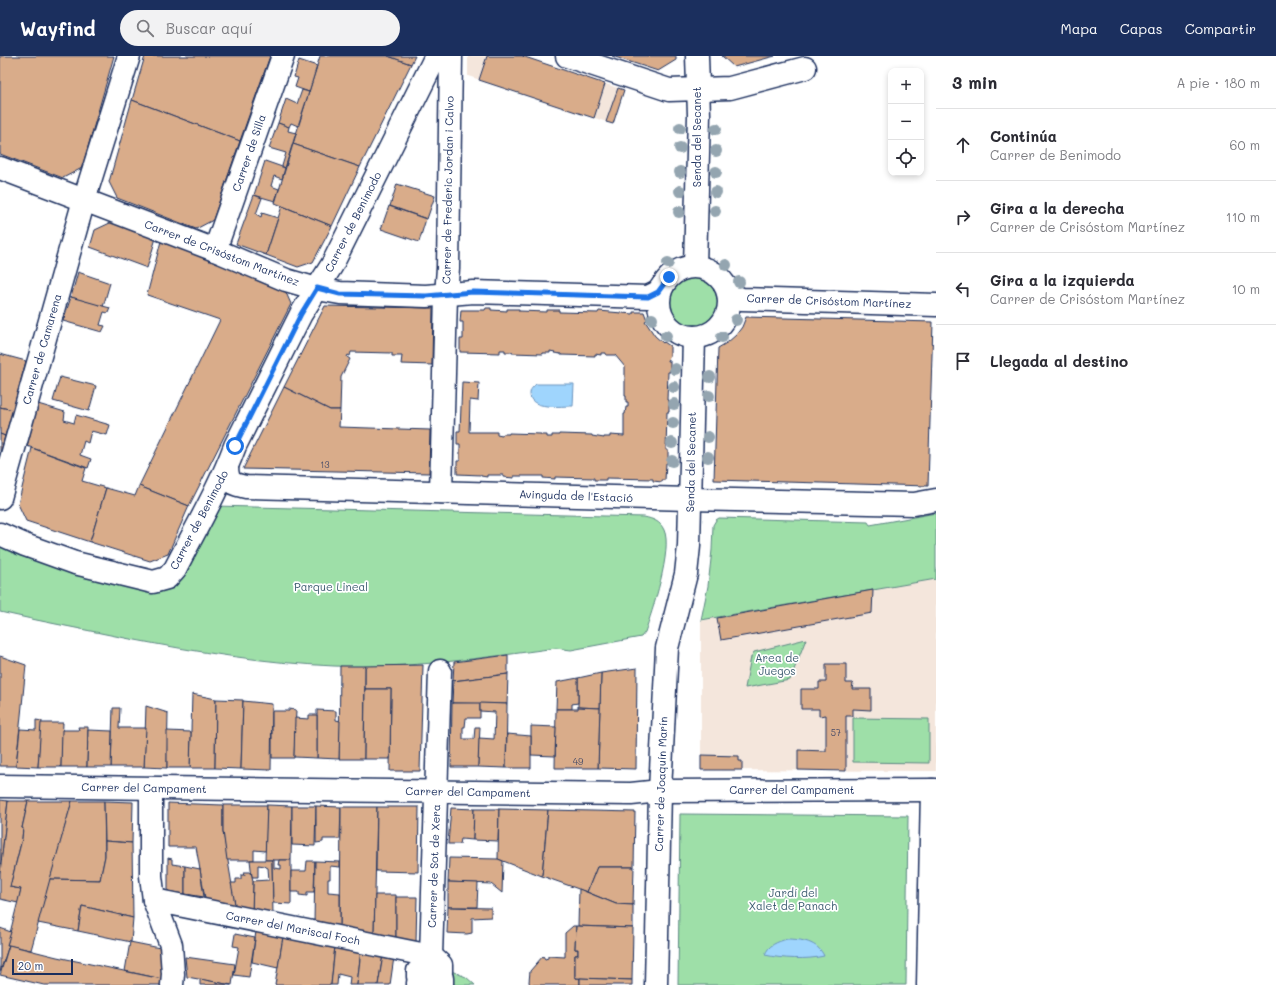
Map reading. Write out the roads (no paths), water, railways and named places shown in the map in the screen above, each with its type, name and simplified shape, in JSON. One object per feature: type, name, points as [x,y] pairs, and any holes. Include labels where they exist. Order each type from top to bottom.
[{"type":"street","name":"Carrer de Camarena","points":[[0,498],[84,200],[129,56]]},
{"type":"street","name":"Carrer de Silla","points":[[215,250],[283,56]]},
{"type":"street","name":"Carrer de Benimodo","points":[[0,534],[74,563],[153,582],[167,578],[175,569],[227,468],[235,446],[301,314],[332,265],[436,56]]},
{"type":"street","name":"Carrer de Frederic Jordan i Calvo","points":[[440,492],[448,268],[451,56]]},
{"type":"street","points":[[567,56],[669,90],[730,88],[805,68]]},
{"type":"street","name":"Senda del Secanet","points":[[695,266],[699,115],[697,56]]},
{"type":"street","name":"Carrer de Crisóstom Martínez","points":[[0,168],[215,250],[286,280],[340,294],[426,296],[473,292],[648,297],[658,292],[663,285]]},
{"type":"street","points":[[695,266],[714,272],[721,279],[726,286],[729,296],[729,306],[727,315],[722,324],[710,333],[694,337],[681,334],[668,325],[664,319],[659,304],[663,285],[669,277],[676,271],[695,266]]},
{"type":"street","name":"Carrer de Crisóstom Martínez","points":[[726,286],[731,294],[741,299],[936,305]]},
{"type":"street","name":"Senda del Secanet","points":[[683,586],[689,546],[694,337]]},
{"type":"street","name":"Avinguda de l'Estació","points":[[227,468],[228,476],[231,482],[236,485],[246,487],[914,504],[936,500]]},
{"type":"street","name":"Carrer de Joaquín Marín","points":[[656,985],[660,790],[667,648],[683,586]]},
{"type":"street","name":"Carrer de Sot de Xera","points":[[431,956],[440,671]]},
{"type":"street","name":"Carrer del Campament","points":[[0,786],[631,794],[660,790],[934,790]]},
{"type":"street","points":[[152,788],[151,876],[154,900],[171,945],[173,974],[172,985]]},
{"type":"street","points":[[928,985],[934,790]]},
{"type":"street","name":"Carrer del Mariscal Foch","points":[[154,900],[431,956]]},
{"type":"street","points":[[418,985],[418,983],[442,984],[442,978],[418,977],[418,971],[442,972],[441,965],[431,956]]},
{"type":"water","points":[[536,384],[574,384],[573,406],[547,406],[535,403],[531,399],[530,394],[531,389]]},
{"type":"water","points":[[787,939],[813,944],[818,947],[824,956],[794,958],[765,955],[771,946]]},
{"type":"park label","name":"Parque Lineal","points":[[331,587]]},
{"type":"park label","name":"Area de Juegos","points":[[777,664]]},
{"type":"park label","name":"Jardí del Xalet de Panach","points":[[793,899]]}]
